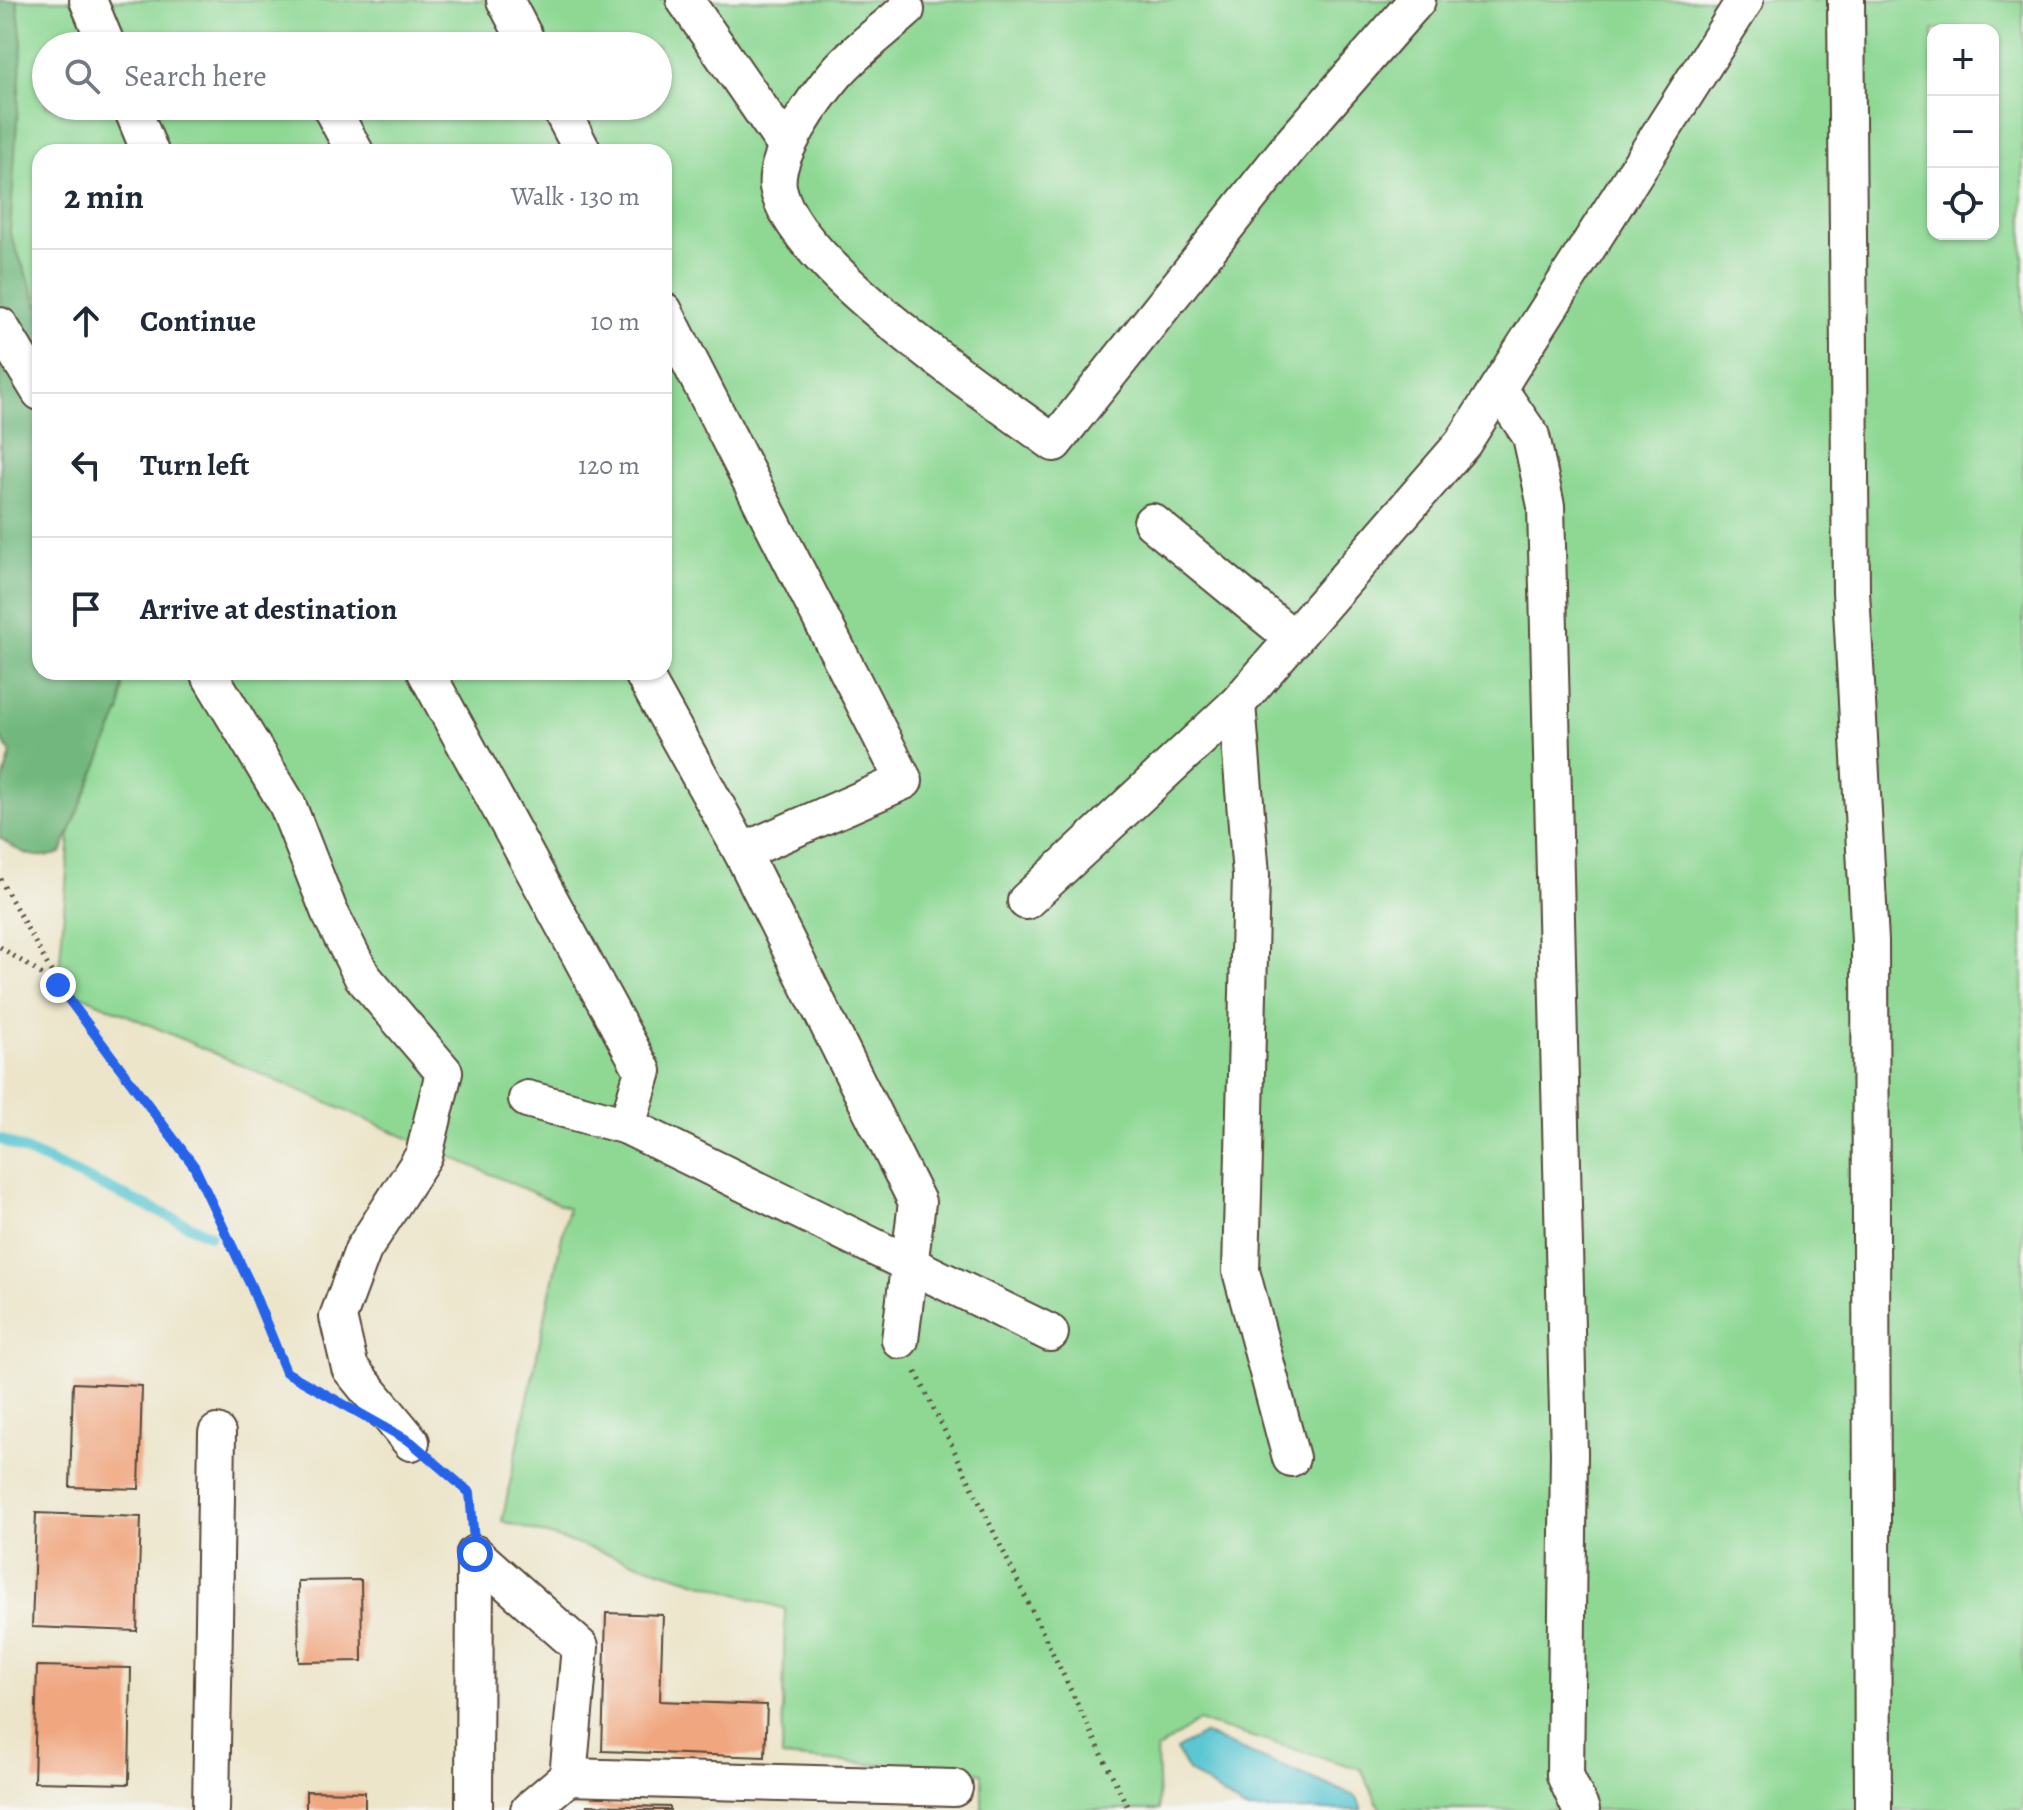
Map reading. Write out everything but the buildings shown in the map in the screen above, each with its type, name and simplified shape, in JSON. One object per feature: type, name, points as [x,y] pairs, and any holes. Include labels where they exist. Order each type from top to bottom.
[{"type":"street","points":[[88,0],[101,32]]},
{"type":"street","points":[[505,0],[522,32]]},
{"type":"street","points":[[685,0],[786,146]]},
{"type":"street","points":[[906,10],[838,71],[786,146],[778,186],[796,229],[872,307],[1054,443],[1290,146],[1417,0]]},
{"type":"street","points":[[1026,901],[1237,704],[1463,443],[1745,0]]},
{"type":"street","points":[[1846,0],[1851,591],[1870,941],[1873,1810]]},
{"type":"street","points":[[137,120],[147,144]]},
{"type":"street","points":[[338,120],[351,144]]},
{"type":"street","points":[[566,120],[579,144]]},
{"type":"street","points":[[0,326],[32,379]]},
{"type":"street","points":[[672,327],[904,781],[742,852]]},
{"type":"street","points":[[1498,388],[1531,436],[1546,506],[1569,1453],[1565,1775],[1581,1810]]},
{"type":"street","points":[[1152,522],[1294,639]]},
{"type":"street","points":[[213,680],[287,804],[329,911],[362,976],[444,1072],[424,1155],[363,1250],[338,1317],[350,1368],[411,1442]]},
{"type":"street","points":[[430,680],[643,1071],[627,1126]]},
{"type":"street","points":[[646,680],[742,852],[917,1202],[900,1340]]},
{"type":"street","points":[[1237,704],[1251,875],[1241,1271],[1291,1458]]},
{"type":"street","points":[[527,1099],[627,1126],[1050,1333]]},
{"type":"street","points":[[211,1810],[217,1433]]},
{"type":"street","points":[[475,1554],[580,1647],[568,1777]]},
{"type":"street","points":[[474,1810],[475,1554]]},
{"type":"street","points":[[529,1810],[568,1777],[954,1788]]},
{"type":"path","points":[[0,879],[58,985],[194,1166],[251,1286],[286,1372],[328,1395]]},
{"type":"path","points":[[0,947],[58,985]]},
{"type":"path","points":[[900,1340],[1129,1810]]},
{"type":"path","points":[[411,1442],[470,1493],[475,1554]]},
{"type":"green space","points":[[0,0],[2023,0],[2023,1810],[1381,1810],[1361,1769],[1198,1721],[1157,1750],[1159,1810],[982,1810],[982,1773],[782,1757],[785,1609],[502,1521],[568,1208],[58,985],[82,680],[672,680],[672,144],[32,144],[32,460],[0,386]]},
{"type":"green space","points":[[0,0],[17,0],[22,43],[10,233],[32,289],[32,680],[123,680],[121,709],[61,853],[36,856],[22,852],[0,838],[0,792],[11,753],[0,737]]},
{"type":"water","points":[[1203,1734],[1357,1797],[1362,1810],[1245,1810],[1188,1771],[1176,1750]]},
{"type":"waterway","points":[[0,1139],[210,1235]]},
{"type":"route","points":[[58,985],[194,1166],[251,1286],[286,1372],[411,1442],[470,1493],[475,1554]]}]
